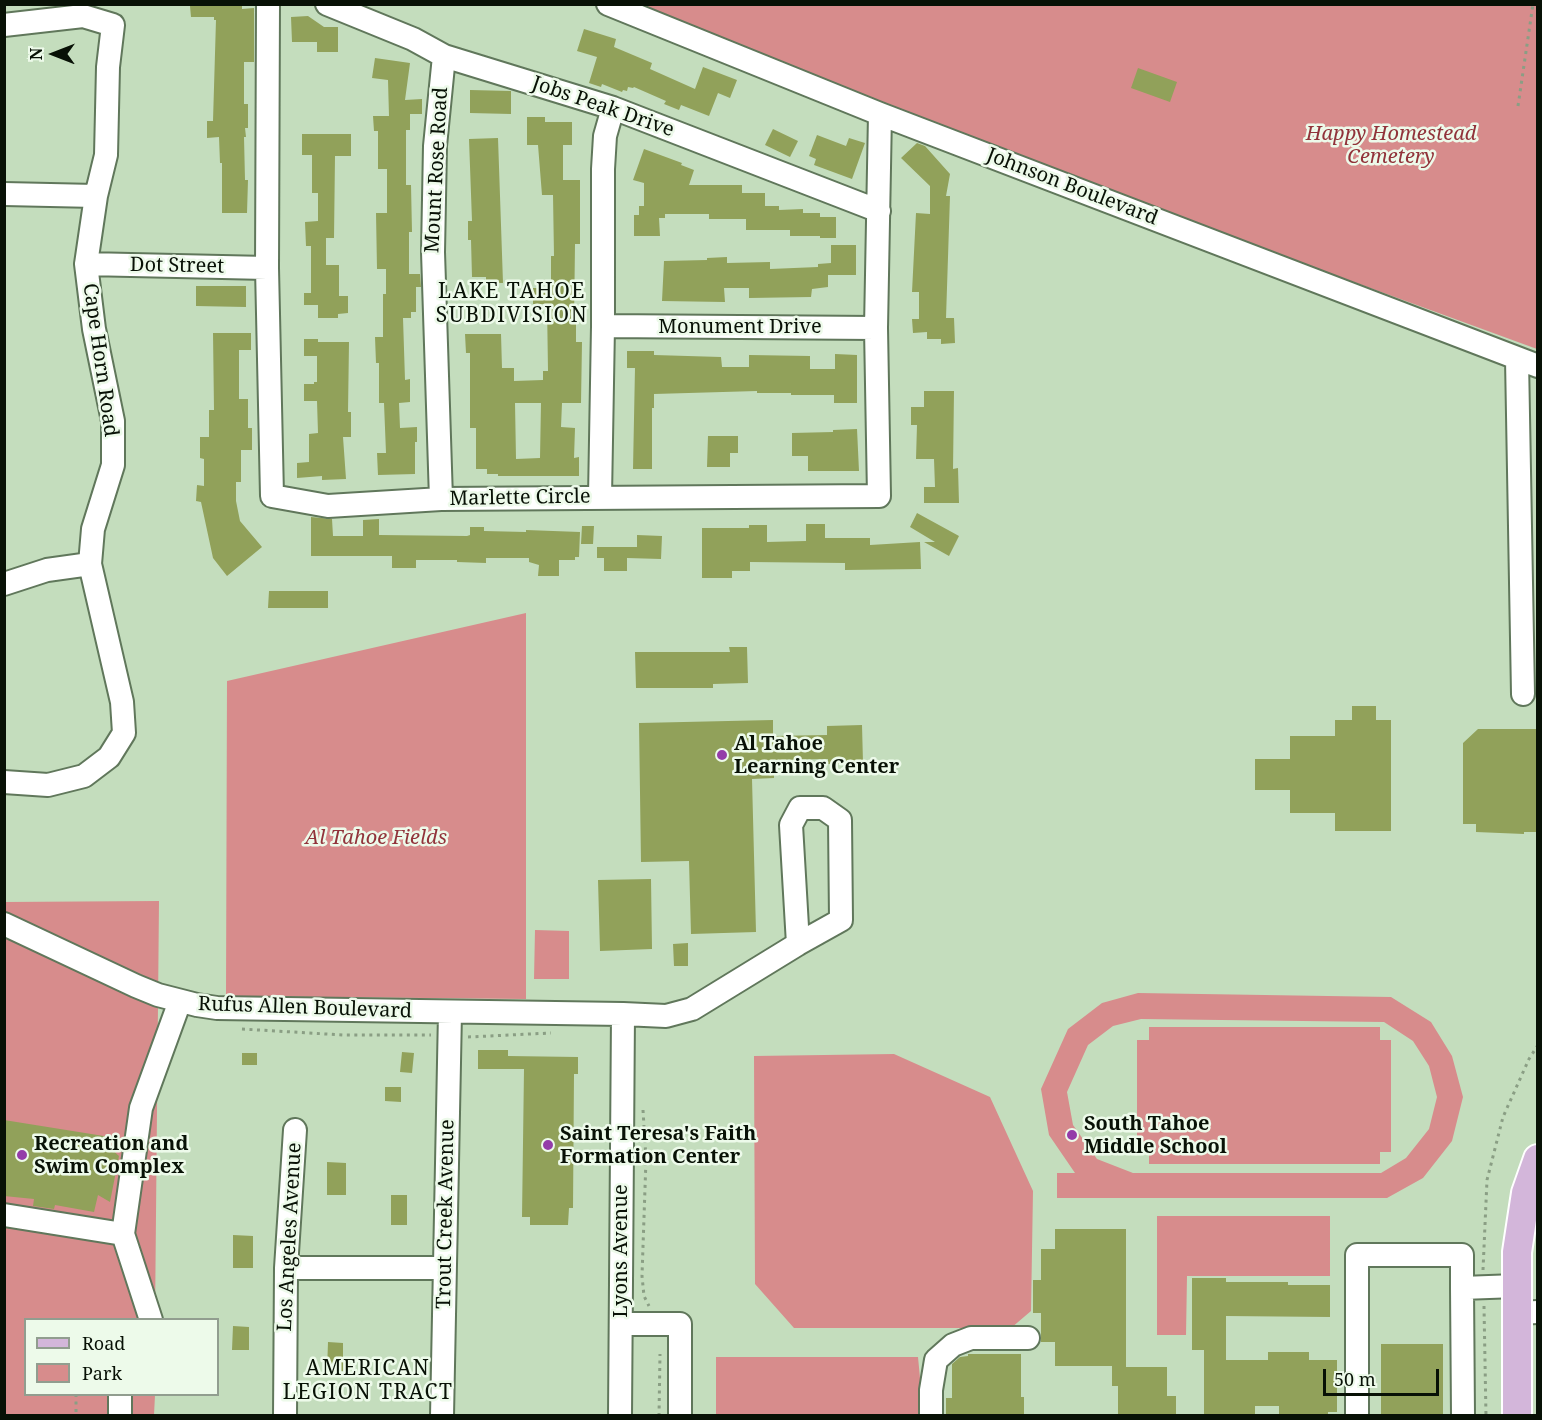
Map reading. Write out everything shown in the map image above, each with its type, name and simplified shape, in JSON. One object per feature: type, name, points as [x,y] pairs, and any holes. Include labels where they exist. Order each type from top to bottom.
[{"type":"main road","points":[[1517,1416],[1523,1303],[1520,1225],[1526,1193],[1538,1159]]},
{"type":"street","name":"Marlette Circle","points":[[268,4],[267,268],[272,496],[328,506],[441,500],[600,497],[879,496],[876,328],[880,114]]},
{"type":"street","name":"Jobs Peak Drive","points":[[327,4],[412,39],[444,56],[613,108],[879,211]]},
{"type":"street","name":"Johnson Boulevard","points":[[608,4],[880,114],[1047,176],[1527,363]]},
{"type":"street","name":"Cape Horn Road","points":[[4,25],[83,16],[113,25],[108,67],[106,155],[96,196],[86,264],[94,329],[113,421],[113,465],[93,530],[90,564],[122,702],[124,733],[109,757],[84,776],[48,785],[4,782]]},
{"type":"street","name":"Mount Rose Road","points":[[441,500],[433,252],[435,146],[444,56]]},
{"type":"street","points":[[600,497],[603,169],[605,135],[613,108]]},
{"type":"street","points":[[4,194],[96,196]]},
{"type":"street","name":"Dot Street","points":[[86,264],[267,268]]},
{"type":"street","name":"Monument Drive","points":[[603,326],[876,328]]},
{"type":"street","points":[[1522,694],[1529,578],[1527,363]]},
{"type":"street","points":[[4,584],[47,570],[90,564]]},
{"type":"street","name":"Rufus Allen Boulevard","points":[[4,924],[136,986],[180,1001],[217,1008],[666,1016],[692,1009],[841,920],[840,820],[823,808],[800,808],[791,825],[798,944]]},
{"type":"street","points":[[151,1318],[123,1234],[141,1108],[180,1001]]},
{"type":"street","name":"Trout Creek Avenue","points":[[442,1416],[450,1012]]},
{"type":"street","name":"Lyons Avenue","points":[[620,1416],[623,1014]]},
{"type":"street","name":"Los Angeles Avenue","points":[[285,1416],[286,1268],[295,1130]]},
{"type":"street","points":[[4,1215],[123,1234]]},
{"type":"street","points":[[1357,1416],[1357,1255],[1462,1255],[1473,1287],[1463,1416]]},
{"type":"street","points":[[286,1268],[444,1268]]},
{"type":"street","points":[[1473,1287],[1523,1303]]},
{"type":"street","points":[[621,1324],[680,1324],[680,1416]]},
{"type":"street","points":[[931,1416],[930,1390],[936,1360],[952,1345],[971,1338],[1028,1338]]},
{"type":"street","points":[[120,1396],[120,1416]]},
{"type":"path","points":[[1518,105],[1533,4]]},
{"type":"path","points":[[460,1037],[552,1033]]},
{"type":"path","points":[[1486,1416],[1473,1287],[1487,1180],[1503,1116],[1529,1059],[1538,1046]]},
{"type":"path","points":[[642,1107],[646,1159],[642,1276],[644,1296],[651,1311]]},
{"type":"path","points":[[659,1416],[660,1345]]},
{"type":"path","points":[[76,1396],[76,1416]]},
{"type":"green space","name":"Happy Homestead Cemetery","points":[[633,5],[1537,5],[1537,349],[949,134]]},
{"type":"green space","name":"Al Tahoe Fields","points":[[526,613],[526,999],[226,996],[227,681]]},
{"type":"green space","points":[[159,901],[155,1318],[24,1318],[24,1396],[155,1396],[154,1415],[5,1415],[4,902]]},
{"type":"green space","points":[[535,930],[569,931],[569,979],[534,979]]},
{"type":"green space","points":[[1138,993],[1391,997],[1431,1022],[1452,1056],[1463,1097],[1452,1141],[1423,1178],[1387,1198],[1057,1198],[1057,1173],[1075,1173],[1049,1135],[1041,1089],[1068,1029],[1102,1003]],"holes":[[[1141,1019],[1384,1022],[1413,1041],[1429,1066],[1437,1097],[1429,1129],[1406,1158],[1381,1173],[1133,1173],[1097,1159],[1073,1125],[1067,1092],[1088,1045],[1113,1026]]]},
{"type":"green space","points":[[1149,1027],[1380,1027],[1380,1040],[1391,1040],[1391,1152],[1380,1152],[1380,1164],[1149,1164],[1149,1152],[1137,1152],[1137,1040],[1149,1040]]},
{"type":"green space","points":[[894,1054],[990,1097],[1033,1191],[1031,1311],[1011,1328],[794,1328],[755,1284],[754,1056]]},
{"type":"green space","points":[[1157,1216],[1330,1216],[1330,1276],[1187,1276],[1186,1335],[1157,1335]]},
{"type":"green space","points":[[716,1357],[918,1357],[922,1399],[920,1415],[716,1416]]},
{"type":"building","points":[[242,4],[242,9],[254,8],[254,62],[244,62],[244,104],[248,104],[248,128],[245,128],[246,137],[244,137],[245,180],[248,180],[247,213],[222,213],[222,163],[220,163],[219,137],[207,138],[207,121],[213,121],[216,20],[214,17],[191,17],[190,6]]},
{"type":"building","points":[[308,16],[324,27],[338,27],[338,52],[317,52],[317,42],[292,42],[291,17]]},
{"type":"building","points":[[584,29],[616,39],[614,47],[652,63],[650,69],[695,89],[703,67],[737,80],[730,98],[718,93],[709,116],[681,105],[679,110],[664,104],[666,101],[634,87],[628,87],[627,91],[622,92],[602,84],[601,87],[589,83],[597,57],[577,51]]},
{"type":"building","points":[[375,58],[410,63],[405,100],[422,99],[422,114],[410,114],[410,130],[406,130],[406,185],[411,185],[412,232],[409,232],[409,274],[420,274],[421,287],[416,287],[416,312],[411,312],[411,318],[403,318],[405,380],[410,379],[410,402],[399,403],[400,428],[417,427],[415,474],[378,475],[377,453],[386,453],[384,403],[379,403],[379,363],[376,363],[375,337],[383,337],[383,294],[386,294],[386,269],[377,269],[376,213],[387,213],[387,169],[378,169],[378,131],[374,131],[373,116],[389,116],[388,80],[372,78]]},
{"type":"building","points":[[1138,68],[1177,82],[1170,102],[1131,88]]},
{"type":"building","points":[[470,90],[511,91],[511,114],[470,113]]},
{"type":"building","points":[[527,117],[545,117],[545,122],[572,122],[572,145],[563,145],[563,180],[580,180],[580,244],[575,244],[574,323],[576,323],[576,342],[582,342],[581,403],[562,403],[561,427],[575,428],[574,458],[579,457],[579,476],[498,476],[498,474],[487,474],[487,469],[476,469],[476,428],[470,428],[470,353],[466,353],[465,334],[501,334],[502,368],[514,368],[514,381],[543,380],[543,371],[548,371],[547,304],[533,304],[533,288],[551,288],[551,256],[554,256],[553,195],[542,195],[538,145],[527,145]],"holes":[[[515,403],[541,403],[540,458],[516,459]]]},
{"type":"building","points":[[773,129],[798,141],[790,157],[765,145]]},
{"type":"building","points":[[302,134],[351,134],[351,156],[335,156],[334,238],[326,238],[326,265],[339,265],[339,296],[348,296],[348,313],[338,314],[338,318],[318,318],[318,305],[304,305],[304,293],[311,293],[311,246],[306,246],[305,222],[318,221],[318,193],[312,193],[312,155],[302,155]]},
{"type":"building","points":[[817,135],[846,146],[849,138],[865,143],[852,179],[814,165],[816,159],[809,156]]},
{"type":"building","points":[[498,138],[503,283],[486,283],[486,277],[472,277],[471,240],[468,240],[468,221],[472,221],[469,139]]},
{"type":"building","points":[[917,143],[925,146],[950,174],[946,196],[950,196],[946,318],[954,318],[955,343],[941,344],[941,339],[927,339],[927,332],[913,333],[912,319],[919,319],[919,292],[912,292],[916,213],[930,214],[930,186],[901,158]]},
{"type":"building","points":[[644,149],[682,163],[681,165],[694,170],[689,185],[742,185],[742,193],[765,193],[765,206],[779,206],[779,210],[803,209],[803,213],[820,213],[820,217],[836,217],[836,238],[790,236],[790,230],[746,230],[746,219],[709,219],[709,214],[665,214],[665,218],[659,218],[660,236],[634,236],[634,215],[639,215],[639,206],[644,206],[644,183],[633,180]]},
{"type":"building","points":[[831,245],[856,245],[856,275],[828,275],[828,287],[812,289],[811,297],[749,298],[749,288],[724,288],[725,302],[662,301],[664,261],[727,257],[727,263],[770,262],[770,269],[818,267],[818,264],[831,263]]},
{"type":"building","points":[[196,286],[246,286],[246,307],[196,306]]},
{"type":"building","points":[[213,333],[251,333],[251,350],[239,350],[239,399],[248,399],[248,428],[252,428],[252,450],[241,450],[241,482],[236,482],[236,501],[240,521],[262,547],[227,576],[213,558],[201,502],[196,501],[197,485],[204,486],[204,459],[200,458],[200,437],[209,437],[209,410],[214,410]]},
{"type":"building","points":[[304,339],[318,339],[318,342],[349,342],[348,412],[351,412],[351,437],[343,437],[346,479],[322,480],[322,476],[297,478],[297,463],[309,462],[309,434],[318,433],[317,401],[304,401],[304,384],[317,382],[317,356],[304,356]]},
{"type":"building","points":[[627,351],[654,351],[654,355],[721,357],[722,367],[749,367],[749,355],[810,356],[810,369],[835,369],[835,354],[857,355],[857,403],[834,403],[834,395],[791,395],[791,393],[757,393],[757,391],[654,394],[652,469],[633,469],[635,368],[627,368]]},
{"type":"building","points":[[924,391],[954,391],[953,469],[958,468],[959,503],[924,503],[924,487],[935,487],[934,459],[916,459],[917,425],[911,425],[911,407],[924,407]]},
{"type":"building","points":[[857,429],[859,471],[808,471],[808,456],[792,456],[792,433]]},
{"type":"building","points":[[708,436],[738,436],[738,453],[730,453],[730,467],[707,467]]},
{"type":"building","points":[[917,513],[959,536],[949,556],[924,542],[935,542],[910,527]]},
{"type":"building","points":[[311,517],[332,519],[333,536],[363,536],[363,520],[379,519],[379,535],[467,536],[470,535],[470,527],[484,527],[484,531],[580,532],[579,557],[575,557],[575,560],[559,560],[559,576],[538,576],[539,565],[529,562],[529,558],[486,558],[486,563],[416,560],[416,568],[392,568],[392,556],[311,556]]},
{"type":"building","points":[[806,524],[825,524],[825,538],[870,538],[870,545],[920,542],[921,569],[845,570],[845,563],[750,562],[750,571],[732,571],[732,578],[702,578],[702,528],[749,528],[749,525],[767,525],[767,542],[806,541]]},
{"type":"building","points":[[582,526],[594,526],[593,544],[581,544]]},
{"type":"building","points":[[637,535],[662,536],[661,559],[627,558],[627,571],[604,571],[604,558],[597,558],[597,547],[637,547]]},
{"type":"building","points":[[269,591],[328,591],[328,608],[268,608]]},
{"type":"building","points":[[729,647],[747,647],[748,683],[713,684],[713,688],[636,688],[635,652],[730,652]]},
{"type":"building","points":[[1352,706],[1376,706],[1376,720],[1391,720],[1391,831],[1335,831],[1335,813],[1290,813],[1290,790],[1255,790],[1255,759],[1290,759],[1290,736],[1335,736],[1335,720],[1352,720]]},
{"type":"building","points":[[773,720],[773,736],[827,735],[827,726],[862,725],[863,763],[828,764],[828,759],[774,760],[774,778],[752,779],[756,932],[691,934],[689,861],[641,862],[639,723]]},
{"type":"building","points":[[1478,729],[1538,729],[1538,832],[1524,832],[1524,834],[1476,832],[1476,824],[1463,824],[1463,743]]},
{"type":"building","points":[[651,879],[652,949],[600,951],[598,880]]},
{"type":"building","points":[[688,943],[688,966],[674,966],[673,944]]},
{"type":"building","name":"Saint Teresa's Faith Formation Center","points":[[478,1050],[508,1050],[508,1056],[578,1057],[578,1074],[574,1074],[573,1208],[569,1208],[568,1225],[530,1225],[530,1217],[522,1217],[524,1069],[478,1069]]},
{"type":"building","points":[[402,1052],[414,1053],[412,1073],[400,1072]]},
{"type":"building","points":[[242,1053],[257,1053],[257,1065],[242,1065]]},
{"type":"building","points":[[385,1087],[401,1087],[401,1102],[385,1101]]},
{"type":"building","points":[[4,1120],[110,1137],[108,1146],[119,1156],[110,1202],[98,1195],[94,1212],[55,1205],[54,1209],[33,1206],[34,1199],[4,1196]]},
{"type":"building","points":[[327,1162],[346,1163],[346,1195],[327,1195]]},
{"type":"building","points":[[391,1195],[407,1195],[407,1225],[391,1225]]},
{"type":"building","points":[[1055,1229],[1126,1229],[1126,1367],[1167,1367],[1167,1396],[1176,1396],[1176,1416],[1118,1416],[1118,1386],[1112,1386],[1112,1366],[1055,1366],[1055,1342],[1041,1342],[1041,1313],[1033,1313],[1033,1280],[1041,1280],[1041,1249],[1055,1249]]},
{"type":"building","points":[[233,1235],[253,1236],[253,1268],[233,1268]]},
{"type":"building","points":[[1192,1278],[1226,1278],[1226,1282],[1330,1285],[1330,1317],[1226,1316],[1226,1360],[1268,1360],[1268,1352],[1309,1352],[1309,1360],[1337,1360],[1337,1412],[1328,1412],[1328,1416],[1279,1416],[1279,1406],[1255,1406],[1255,1416],[1204,1416],[1204,1350],[1192,1350]]},
{"type":"building","points":[[233,1326],[249,1327],[249,1350],[232,1350]]},
{"type":"building","points":[[328,1342],[343,1343],[343,1371],[327,1371]]},
{"type":"building","points":[[1381,1344],[1443,1344],[1443,1416],[1381,1416]]},
{"type":"building","points":[[968,1354],[1021,1354],[1021,1397],[1024,1397],[1024,1416],[946,1416],[946,1398],[952,1398],[952,1364]]},
{"type":"place","name":"Al Tahoe Learning Center","points":[[722,755]]},
{"type":"place","name":"South Tahoe Middle School","points":[[1072,1135]]},
{"type":"place","name":"Saint Teresa's Faith Formation Center","points":[[548,1145]]},
{"type":"place","name":"Recreation and Swim Complex","points":[[22,1155]]},
{"type":"district","name":"LAKE TAHOE SUBDIVISION","points":[[512,304]]},
{"type":"district","name":"AMERICAN LEGION TRACT","points":[[368,1381]]}]
